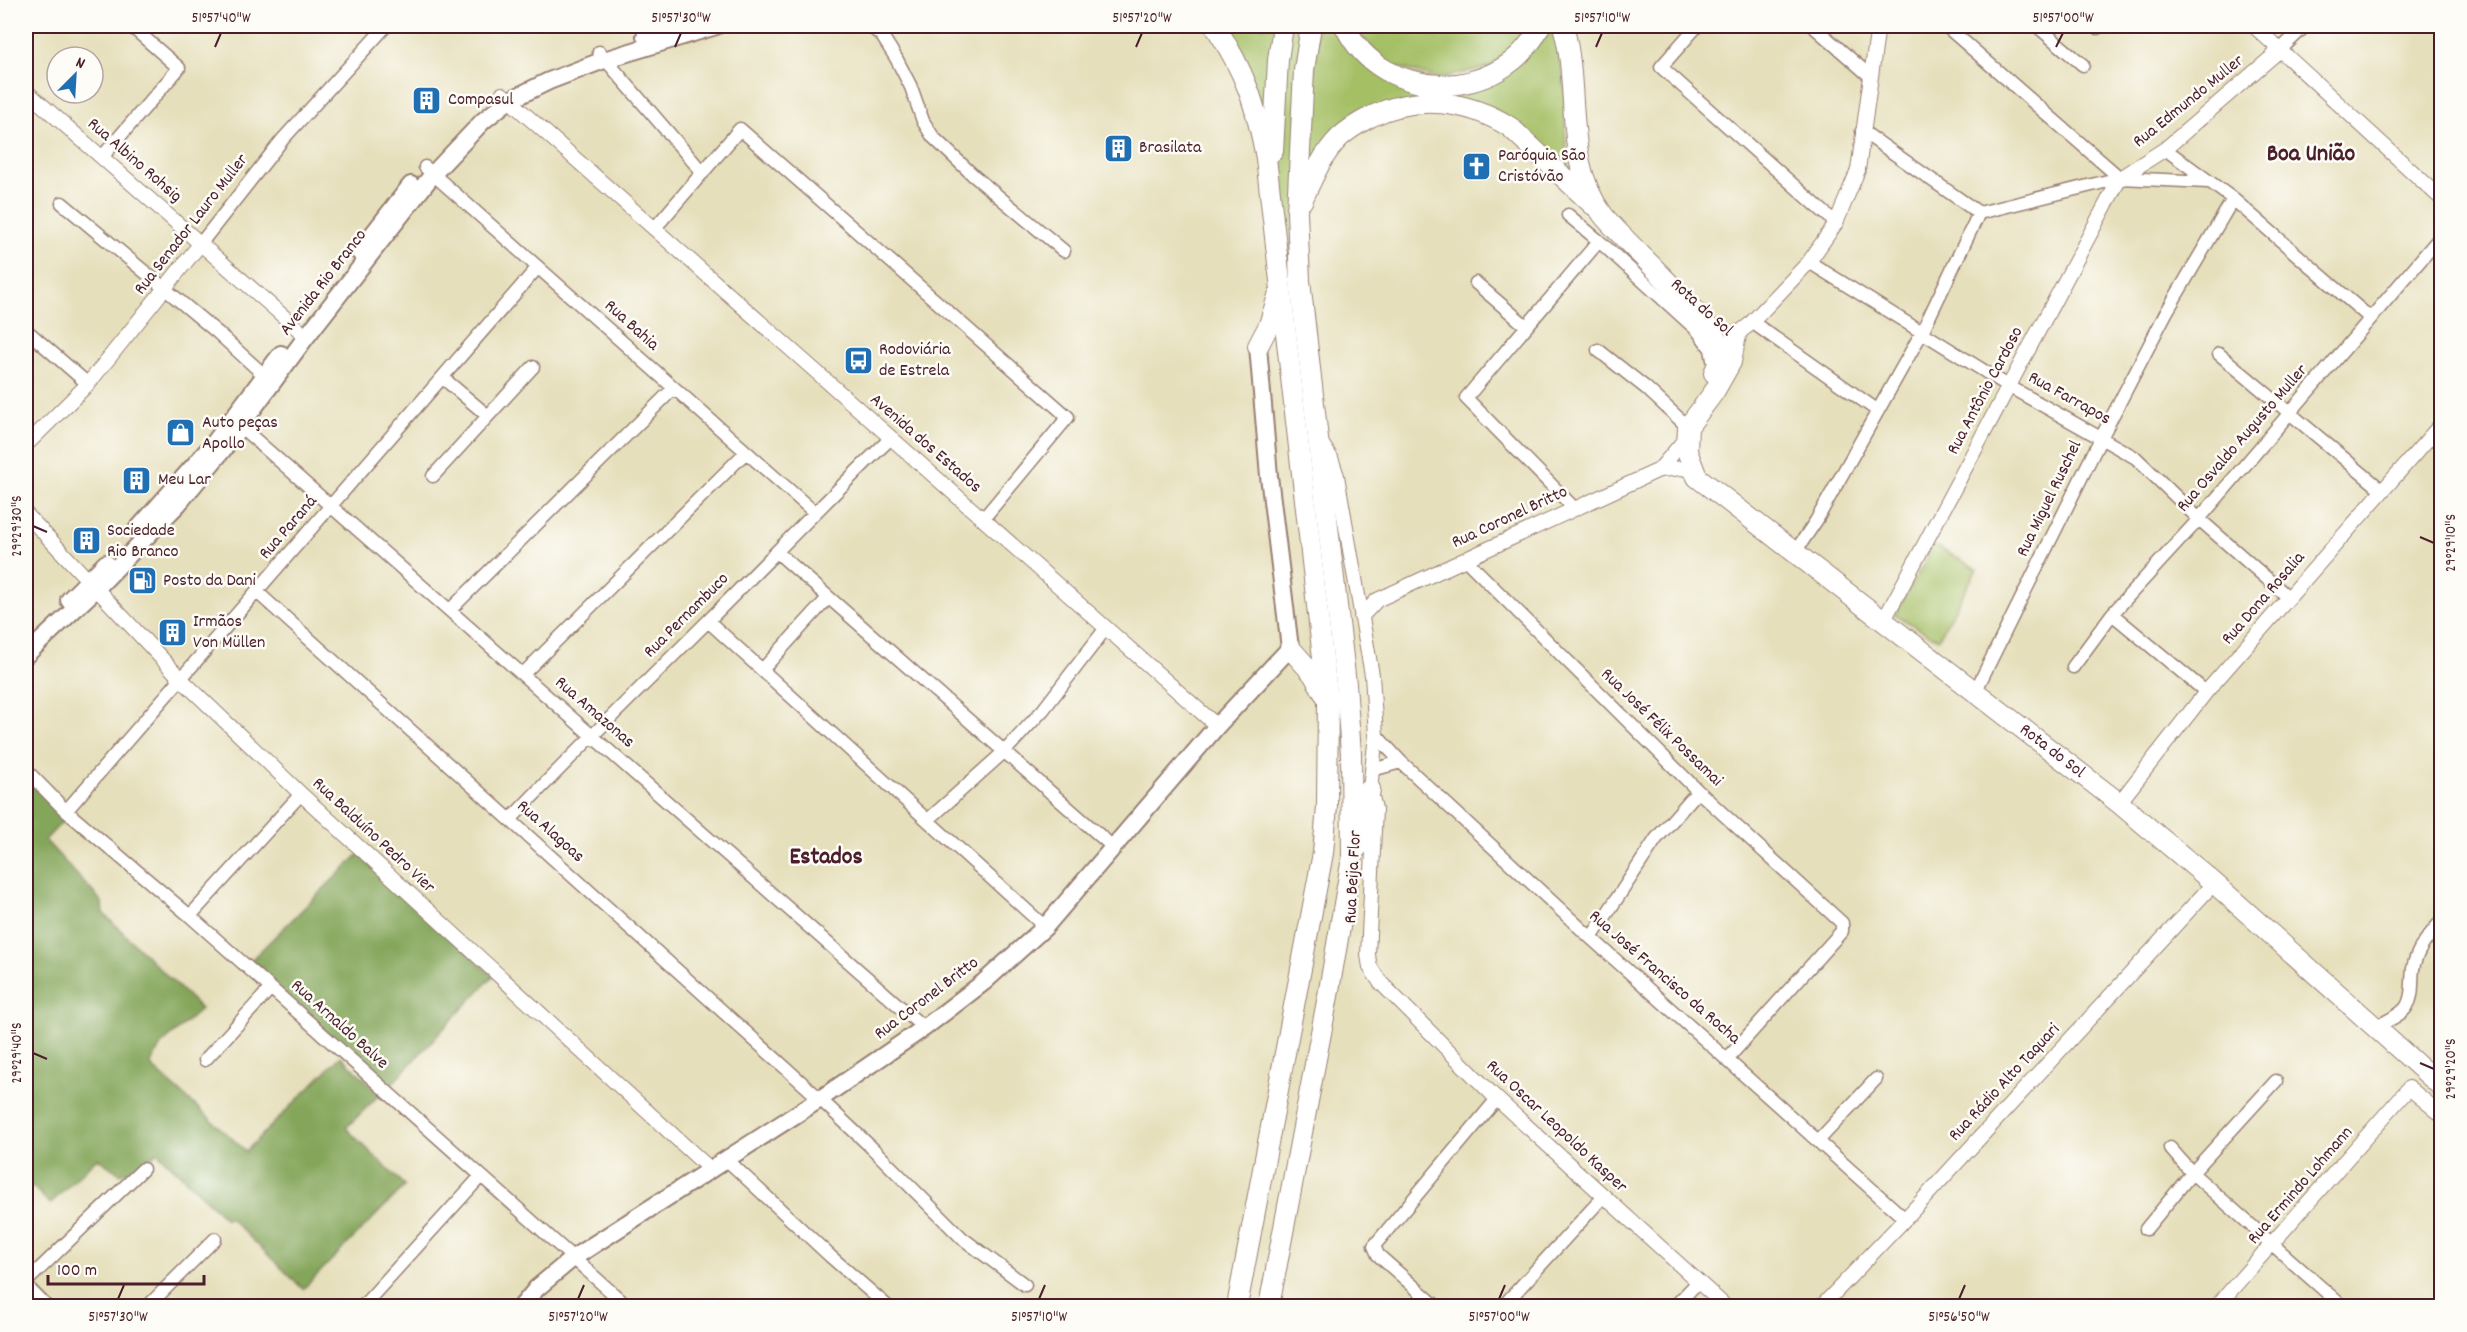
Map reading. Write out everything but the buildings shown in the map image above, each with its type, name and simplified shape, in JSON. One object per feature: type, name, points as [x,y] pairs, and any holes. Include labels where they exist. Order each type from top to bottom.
[{"type":"highway","points":[[1215,26],[1238,64],[1251,92],[1271,191],[1328,702],[1327,806],[1323,854],[1237,1306]]},
{"type":"highway","points":[[1271,191],[1274,106],[1283,26]]},
{"type":"highway","points":[[1269,1306],[1352,858],[1352,754],[1348,708],[1300,281],[1297,212],[1304,70],[1311,26]]},
{"type":"highway","points":[[1346,26],[1360,50],[1388,72],[1400,78],[1439,86],[1460,84],[1502,68],[1516,57],[1540,26]]},
{"type":"highway","name":"Rota do Sol","points":[[1563,26],[1568,45],[1575,134],[1580,162],[1589,189],[1603,215],[1715,334],[1721,351],[1714,373],[1690,427]]},
{"type":"highway","points":[[1568,45],[1572,26]]},
{"type":"highway","points":[[1297,212],[1324,158],[1339,138],[1355,125],[1396,105],[1418,102],[1461,106],[1496,118],[1510,127],[1603,215]]},
{"type":"highway","name":"Rota do Sol","points":[[1653,266],[1736,335],[1731,362],[1690,427]]},
{"type":"highway","points":[[1258,346],[1271,319],[1280,285]]},
{"type":"highway","points":[[1684,301],[1721,331],[1736,335],[1721,351]]},
{"type":"highway","points":[[1690,427],[1687,451],[1696,477]]},
{"type":"highway","name":"Rota do Sol","points":[[1696,477],[2119,803],[2214,883],[2442,1087]]},
{"type":"highway","points":[[1290,648],[1313,674],[1328,702]]},
{"type":"highway","points":[[1352,858],[1363,834],[1371,780]]},
{"type":"main road","name":"Avenida Rio Branco","points":[[26,655],[92,585],[214,443],[299,330],[429,171],[505,97],[549,81],[675,26]]},
{"type":"main road","name":"Avenida Rio Branco","points":[[602,56],[716,26]]},
{"type":"main road","name":"Avenida Rio Branco","points":[[26,642],[92,585],[179,503],[241,426],[429,171]]},
{"type":"main road","points":[[1258,346],[1269,476],[1290,648]]},
{"type":"main road","name":"Rua Coronel Britto","points":[[522,1306],[537,1288],[573,1258],[820,1099],[924,1028],[984,982],[1045,927],[1216,726],[1290,648]]},
{"type":"main road","points":[[26,1288],[44,1306]]},
{"type":"street","points":[[102,157],[179,68],[131,26]]},
{"type":"street","name":"Rua Senador Lauro Muller","points":[[26,445],[88,384],[283,139],[386,26]]},
{"type":"street","points":[[870,26],[882,36],[896,58],[911,87],[923,121],[933,137],[974,176],[1065,251]]},
{"type":"street","points":[[1697,26],[1661,67],[1836,223]]},
{"type":"street","points":[[1813,26],[1870,76]]},
{"type":"street","points":[[1736,335],[1752,322],[1809,262],[1836,223],[1857,170],[1878,26]]},
{"type":"street","points":[[1946,26],[2120,178],[2208,182]]},
{"type":"street","points":[[2037,26],[2083,65]]},
{"type":"street","points":[[2254,26],[2442,199]]},
{"type":"street","name":"Rua Edmundo Muller","points":[[1979,213],[2120,178],[2164,149],[2280,51],[2305,26]]},
{"type":"street","points":[[602,56],[702,173]]},
{"type":"street","name":"Rua Albino Rohsig","points":[[26,91],[299,330]]},
{"type":"street","name":"Avenida dos Estados","points":[[505,97],[1216,726]]},
{"type":"street","points":[[654,229],[740,129],[1068,417],[983,519]]},
{"type":"street","points":[[1795,552],[1816,522],[1921,334],[1979,213],[1862,131]]},
{"type":"street","points":[[2164,149],[2233,199],[2370,318]]},
{"type":"street","name":"Rua Bahia","points":[[429,171],[813,512]]},
{"type":"street","name":"Rua Antônio Cardoso","points":[[1884,620],[2120,178]]},
{"type":"street","name":"Rua Miguel Ruschel","points":[[1975,692],[2166,313],[2233,199]]},
{"type":"street","points":[[62,203],[218,333],[264,375]]},
{"type":"street","points":[[1568,215],[1698,331],[1711,349],[1714,373]]},
{"type":"street","name":"Rua Osvaldo Augusto Muller","points":[[2073,667],[2112,614],[2199,519],[2442,235]]},
{"type":"street","points":[[1575,509],[1466,399],[1599,241]]},
{"type":"street","name":"Rua Farrapos","points":[[1809,262],[1921,334],[2136,458],[2199,519],[2288,597]]},
{"type":"street","name":"Rua Paraná","points":[[66,810],[538,267]]},
{"type":"street","points":[[1476,283],[1526,326]]},
{"type":"street","points":[[1752,322],[1878,411]]},
{"type":"street","points":[[26,330],[88,384]]},
{"type":"street","points":[[1598,350],[1690,427],[1659,470]]},
{"type":"street","points":[[2218,354],[2383,491]]},
{"type":"street","points":[[433,476],[533,367]]},
{"type":"street","points":[[443,378],[488,416]]},
{"type":"street","points":[[450,610],[674,388]]},
{"type":"street","name":"Rua Dona Rosalia","points":[[2119,803],[2206,692],[2442,423]]},
{"type":"street","name":"Rua Amazonas","points":[[241,426],[924,1028]]},
{"type":"street","name":"Rua Pernambuco","points":[[510,820],[591,735],[777,552],[813,512],[891,438]]},
{"type":"street","name":"Rua Beija Flor","points":[[1319,439],[1331,459],[1337,476],[1372,675],[1376,735],[1371,780],[1375,809],[1368,955],[1370,967]]},
{"type":"street","points":[[523,674],[746,452]]},
{"type":"street","points":[[1659,470],[1685,468],[1696,477]]},
{"type":"street","name":"Rua Coronel Britto","points":[[1360,617],[1377,600],[1659,470]]},
{"type":"street","name":"Rua Balduíno Pedro Vier","points":[[26,514],[181,679],[301,794],[711,1170]]},
{"type":"street","points":[[777,552],[1114,848]]},
{"type":"street","name":"Rua José Félix Possamai","points":[[1466,560],[1698,790],[1836,915],[1842,923],[1842,931],[1728,1058]]},
{"type":"street","name":"Rua Alagoas","points":[[257,592],[820,1099],[962,1238],[1025,1285]]},
{"type":"street","points":[[762,670],[828,598]]},
{"type":"street","name":"Rua Coronel Britto","points":[[1357,598],[1377,600]]},
{"type":"street","points":[[2112,614],[2206,692]]},
{"type":"street","points":[[708,621],[1045,927]]},
{"type":"street","points":[[928,820],[1005,751],[1063,686],[1106,628]]},
{"type":"street","name":"Rua José Francisco da Rocha","points":[[1376,735],[1401,762],[1591,938],[1728,1058],[1905,1219]]},
{"type":"street","points":[[1371,780],[1401,762]]},
{"type":"street","name":"Rua Arnaldo Balve","points":[[26,770],[66,810],[190,916],[627,1306]]},
{"type":"street","points":[[1591,938],[1656,839],[1698,790]]},
{"type":"street","points":[[190,916],[301,794]]},
{"type":"street","name":"Rua Rádio Alto Taquari","points":[[1821,1306],[1905,1219],[2214,883]]},
{"type":"street","points":[[2376,1027],[2406,1008],[2411,996],[2413,967],[2422,943],[2442,920]]},
{"type":"street","name":"Rua Oscar Leopoldo Kasper","points":[[1370,967],[1380,982],[1497,1098],[1725,1306]]},
{"type":"street","points":[[205,1060],[271,988]]},
{"type":"street","points":[[2411,1059],[2409,1088],[2442,1115]]},
{"type":"street","points":[[1819,1140],[1876,1079]]},
{"type":"street","points":[[2146,1229],[2192,1173],[2276,1081]]},
{"type":"street","name":"Rua Ermindo Lohmann","points":[[2217,1306],[2273,1246],[2409,1088]]},
{"type":"street","points":[[1436,1306],[1378,1254],[1374,1246],[1497,1098]]},
{"type":"street","points":[[2170,1148],[2192,1173],[2342,1306]]},
{"type":"street","points":[[726,1159],[887,1306]]},
{"type":"street","points":[[26,1282],[143,1169]]},
{"type":"street","points":[[363,1306],[481,1176]]},
{"type":"street","points":[[1503,1306],[1604,1196]]},
{"type":"street","points":[[148,1306],[214,1239]]},
{"type":"street","points":[[1675,1306],[1698,1282]]},
{"type":"green space","points":[[1223,26],[1278,26],[1268,155]]},
{"type":"green space","points":[[1289,26],[1307,26],[1296,94],[1333,604],[1323,607],[1284,257],[1280,192],[1280,118]]},
{"type":"green space","points":[[1317,26],[1341,26],[1371,65],[1461,86],[1546,26],[1555,26],[1565,89],[1565,134],[1570,177],[1495,110],[1373,109],[1305,185]]},
{"type":"green space","points":[[1351,26],[1536,26],[1499,63],[1440,78],[1389,65]]},
{"type":"green space","points":[[1934,545],[1977,569],[1938,639],[1895,615]]},
{"type":"green space","points":[[26,778],[66,818],[45,840],[102,902],[103,913],[201,1009],[161,1045],[150,1065],[246,1151],[341,1056],[380,1094],[346,1128],[405,1186],[303,1289],[229,1217],[226,1219],[157,1152],[142,1167],[120,1174],[97,1158],[50,1204],[31,1185],[26,1190]]},
{"type":"green space","points":[[360,853],[493,976],[387,1089],[248,963]]},
{"type":"place","name":"Compasul","points":[[427,100]]},
{"type":"place","name":"Brasilata","points":[[1118,148]]},
{"type":"place","name":"Paróquia São Cristóvão","points":[[1477,166]]},
{"type":"place","name":"Rodoviária de Estrela","points":[[858,360]]},
{"type":"place","name":"Auto peças Apollo","points":[[181,433]]},
{"type":"place","name":"Meu Lar","points":[[137,480]]},
{"type":"place","name":"Sociedade Rio Branco","points":[[86,541]]},
{"type":"place","name":"Posto da Dani","points":[[142,581]]},
{"type":"place","name":"Irmãos Von Müllen","points":[[172,632]]},
{"type":"district","name":"Boa União","points":[[2311,155]]},
{"type":"district","name":"Estados","points":[[826,858]]}]
